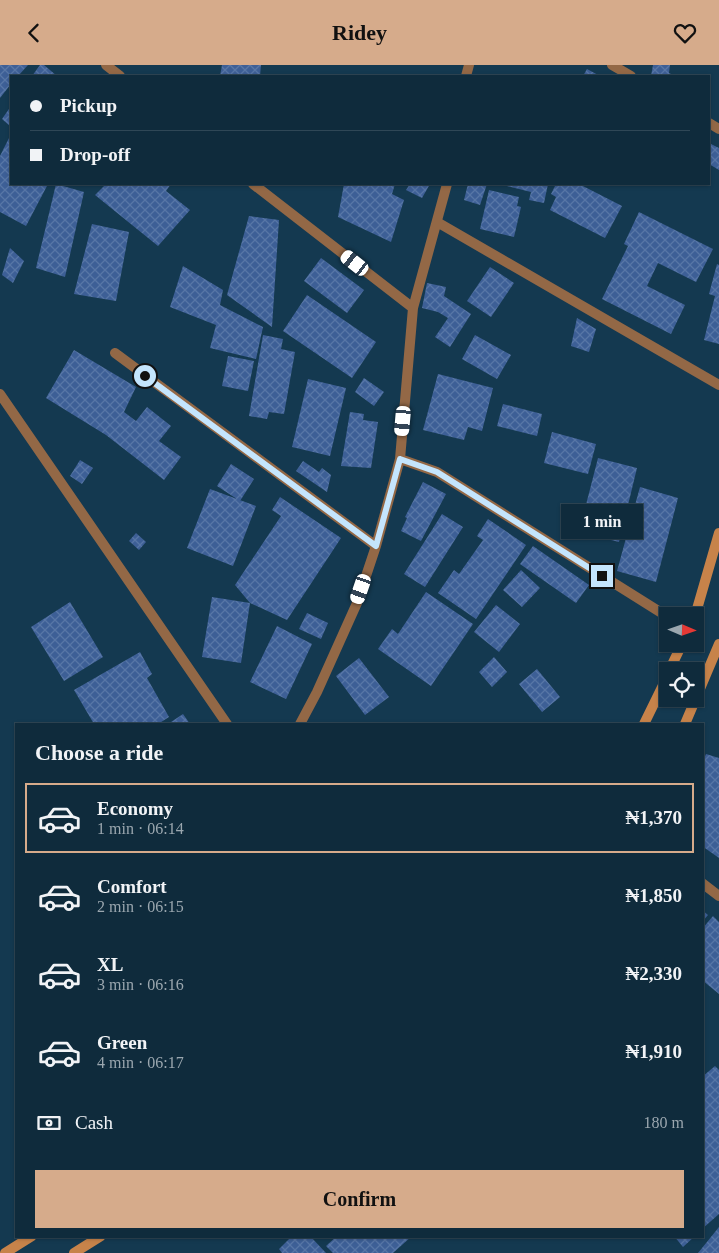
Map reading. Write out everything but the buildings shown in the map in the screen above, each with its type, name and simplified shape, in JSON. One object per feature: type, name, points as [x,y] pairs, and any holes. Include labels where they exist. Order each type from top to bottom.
[{"type":"main road","points":[[698,607],[719,533]]},
{"type":"main road","points":[[685,723],[719,644]]},
{"type":"main road","points":[[644,723],[659,693]]},
{"type":"main road","points":[[6,1253],[29,1238]]},
{"type":"main road","points":[[74,1253],[97,1238]]},
{"type":"street","points":[[106,65],[119,75]]},
{"type":"street","points":[[612,65],[629,75]]},
{"type":"street","points":[[254,185],[413,308]]},
{"type":"street","points":[[301,723],[317,692],[356,603],[376,546],[400,459],[413,308],[447,185]]},
{"type":"street","points":[[437,222],[719,385]]},
{"type":"street","points":[[115,353],[376,546]]},
{"type":"street","points":[[0,394],[226,723]]},
{"type":"street","points":[[400,459],[437,472],[659,611]]},
{"type":"street","points":[[704,885],[719,896]]},
{"type":"route","points":[[145,376],[376,546],[400,459],[437,472],[602,576]]}]
